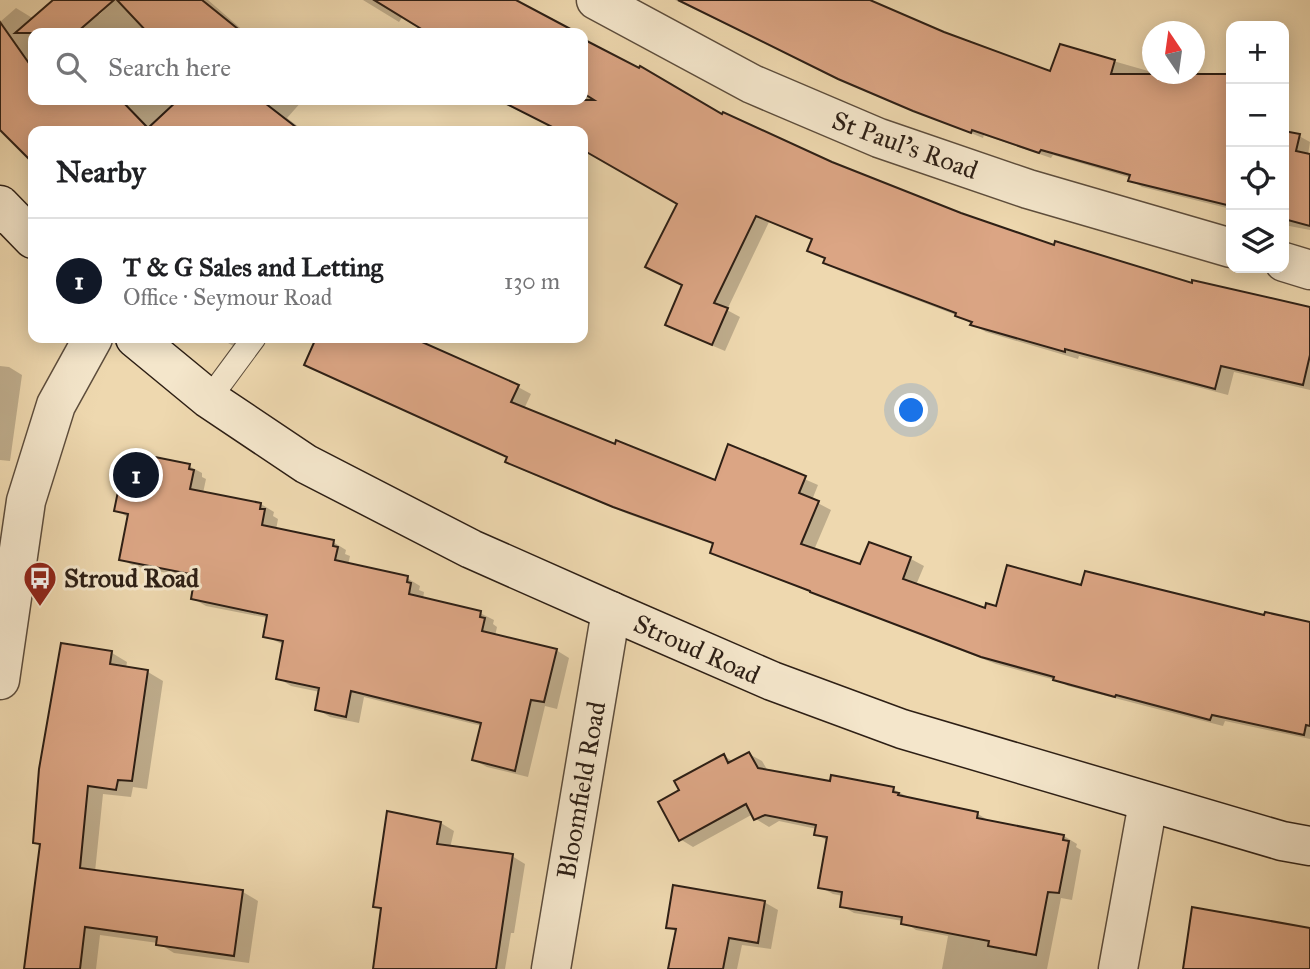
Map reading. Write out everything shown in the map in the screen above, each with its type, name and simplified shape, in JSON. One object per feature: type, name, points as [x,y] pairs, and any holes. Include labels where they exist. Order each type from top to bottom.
[{"type":"street","name":"St Paul's Road","points":[[596,0],[752,84],[879,138],[1028,189],[1226,247]]},
{"type":"street","points":[[0,205],[28,234]]},
{"type":"street","points":[[1289,264],[1310,270]]},
{"type":"street","points":[[0,680],[26,501],[56,405],[90,343]]},
{"type":"street","name":"Stroud Road","points":[[141,343],[209,399],[306,464],[471,549],[772,681],[902,729],[1148,803],[1282,841],[1310,846]]},
{"type":"street","name":"Bloomfield Road","points":[[551,969],[611,611]]},
{"type":"street","points":[[1118,969],[1148,803]]},
{"type":"lane","points":[[209,399],[250,343]]},
{"type":"building","points":[[53,0],[114,0],[82,28],[28,28],[28,33],[15,33]]},
{"type":"building","points":[[117,0],[202,0],[237,28],[143,28]]},
{"type":"building","points":[[374,0],[516,0],[569,28],[420,28]]},
{"type":"building","points":[[678,0],[870,0],[944,32],[1050,71],[1060,44],[1115,60],[1111,74],[1142,74],[1142,84],[1205,84],[1205,74],[1226,74],[1226,205],[1128,181],[1130,175],[1041,150],[1039,153],[972,130],[971,133],[838,79]]},
{"type":"building","points":[[0,22],[28,62],[28,105],[126,105],[146,126],[28,126],[28,158],[0,130]]},
{"type":"building","points":[[588,42],[639,68],[640,66],[722,114],[723,112],[832,162],[961,213],[1054,245],[1055,241],[1192,283],[1192,280],[1310,307],[1310,355],[1303,385],[1221,366],[1215,389],[1065,349],[1065,352],[970,325],[972,322],[955,316],[956,313],[823,263],[825,258],[807,251],[812,239],[756,216],[714,303],[728,308],[712,345],[665,325],[682,285],[645,267],[677,204],[588,153],[588,126],[550,126],[509,105],[588,105],[588,100],[594,100],[588,96]]},
{"type":"building","points":[[173,105],[267,105],[295,126],[150,126]]},
{"type":"building","points":[[1289,132],[1300,134],[1296,151],[1310,154],[1310,226],[1289,220]]},
{"type":"building","points":[[314,343],[424,343],[519,385],[511,402],[715,480],[728,444],[806,476],[799,493],[819,501],[801,544],[860,564],[869,542],[911,557],[903,579],[985,608],[986,603],[996,606],[1007,565],[1081,585],[1085,571],[1264,615],[1265,612],[1310,622],[1310,726],[1306,725],[1304,735],[1212,715],[1210,720],[1053,680],[1054,677],[981,657],[710,553],[713,543],[613,507],[505,462],[507,457],[304,365]]},
{"type":"building","points":[[130,452],[190,464],[189,469],[194,470],[190,489],[261,503],[260,509],[265,509],[262,525],[334,540],[333,546],[338,547],[335,560],[408,576],[407,582],[411,583],[409,594],[481,611],[480,617],[485,618],[482,631],[557,649],[544,702],[531,700],[515,771],[472,760],[481,723],[351,691],[346,717],[315,710],[319,688],[276,679],[283,641],[263,637],[267,615],[191,599],[195,575],[119,560],[128,514],[114,511],[125,457],[129,458]]},
{"type":"building","points":[[61,643],[112,651],[110,664],[148,670],[132,781],[118,780],[116,790],[88,786],[80,868],[243,890],[234,956],[156,945],[157,937],[85,927],[80,969],[24,969],[40,844],[33,843],[39,769]]},
{"type":"building","points":[[749,752],[758,768],[830,781],[831,775],[894,787],[893,792],[899,793],[898,795],[978,812],[977,818],[1064,835],[1063,840],[1069,841],[1059,893],[1048,892],[1036,955],[988,946],[989,941],[901,924],[902,917],[840,907],[842,892],[818,888],[827,837],[814,835],[816,825],[765,815],[754,820],[746,804],[679,841],[658,802],[679,790],[674,781],[724,754],[728,763]]},
{"type":"building","points":[[387,811],[441,822],[437,844],[513,854],[496,969],[373,969],[381,908],[373,907]]},
{"type":"building","points":[[673,885],[765,901],[758,943],[729,938],[723,969],[668,969],[676,929],[666,928]]},
{"type":"building","points":[[1192,907],[1310,928],[1310,969],[1183,969]]},
{"type":"place","name":"T & G Sales and Letting","points":[[136,475]]},
{"type":"place","name":"Stroud Road","points":[[40,608]]}]
